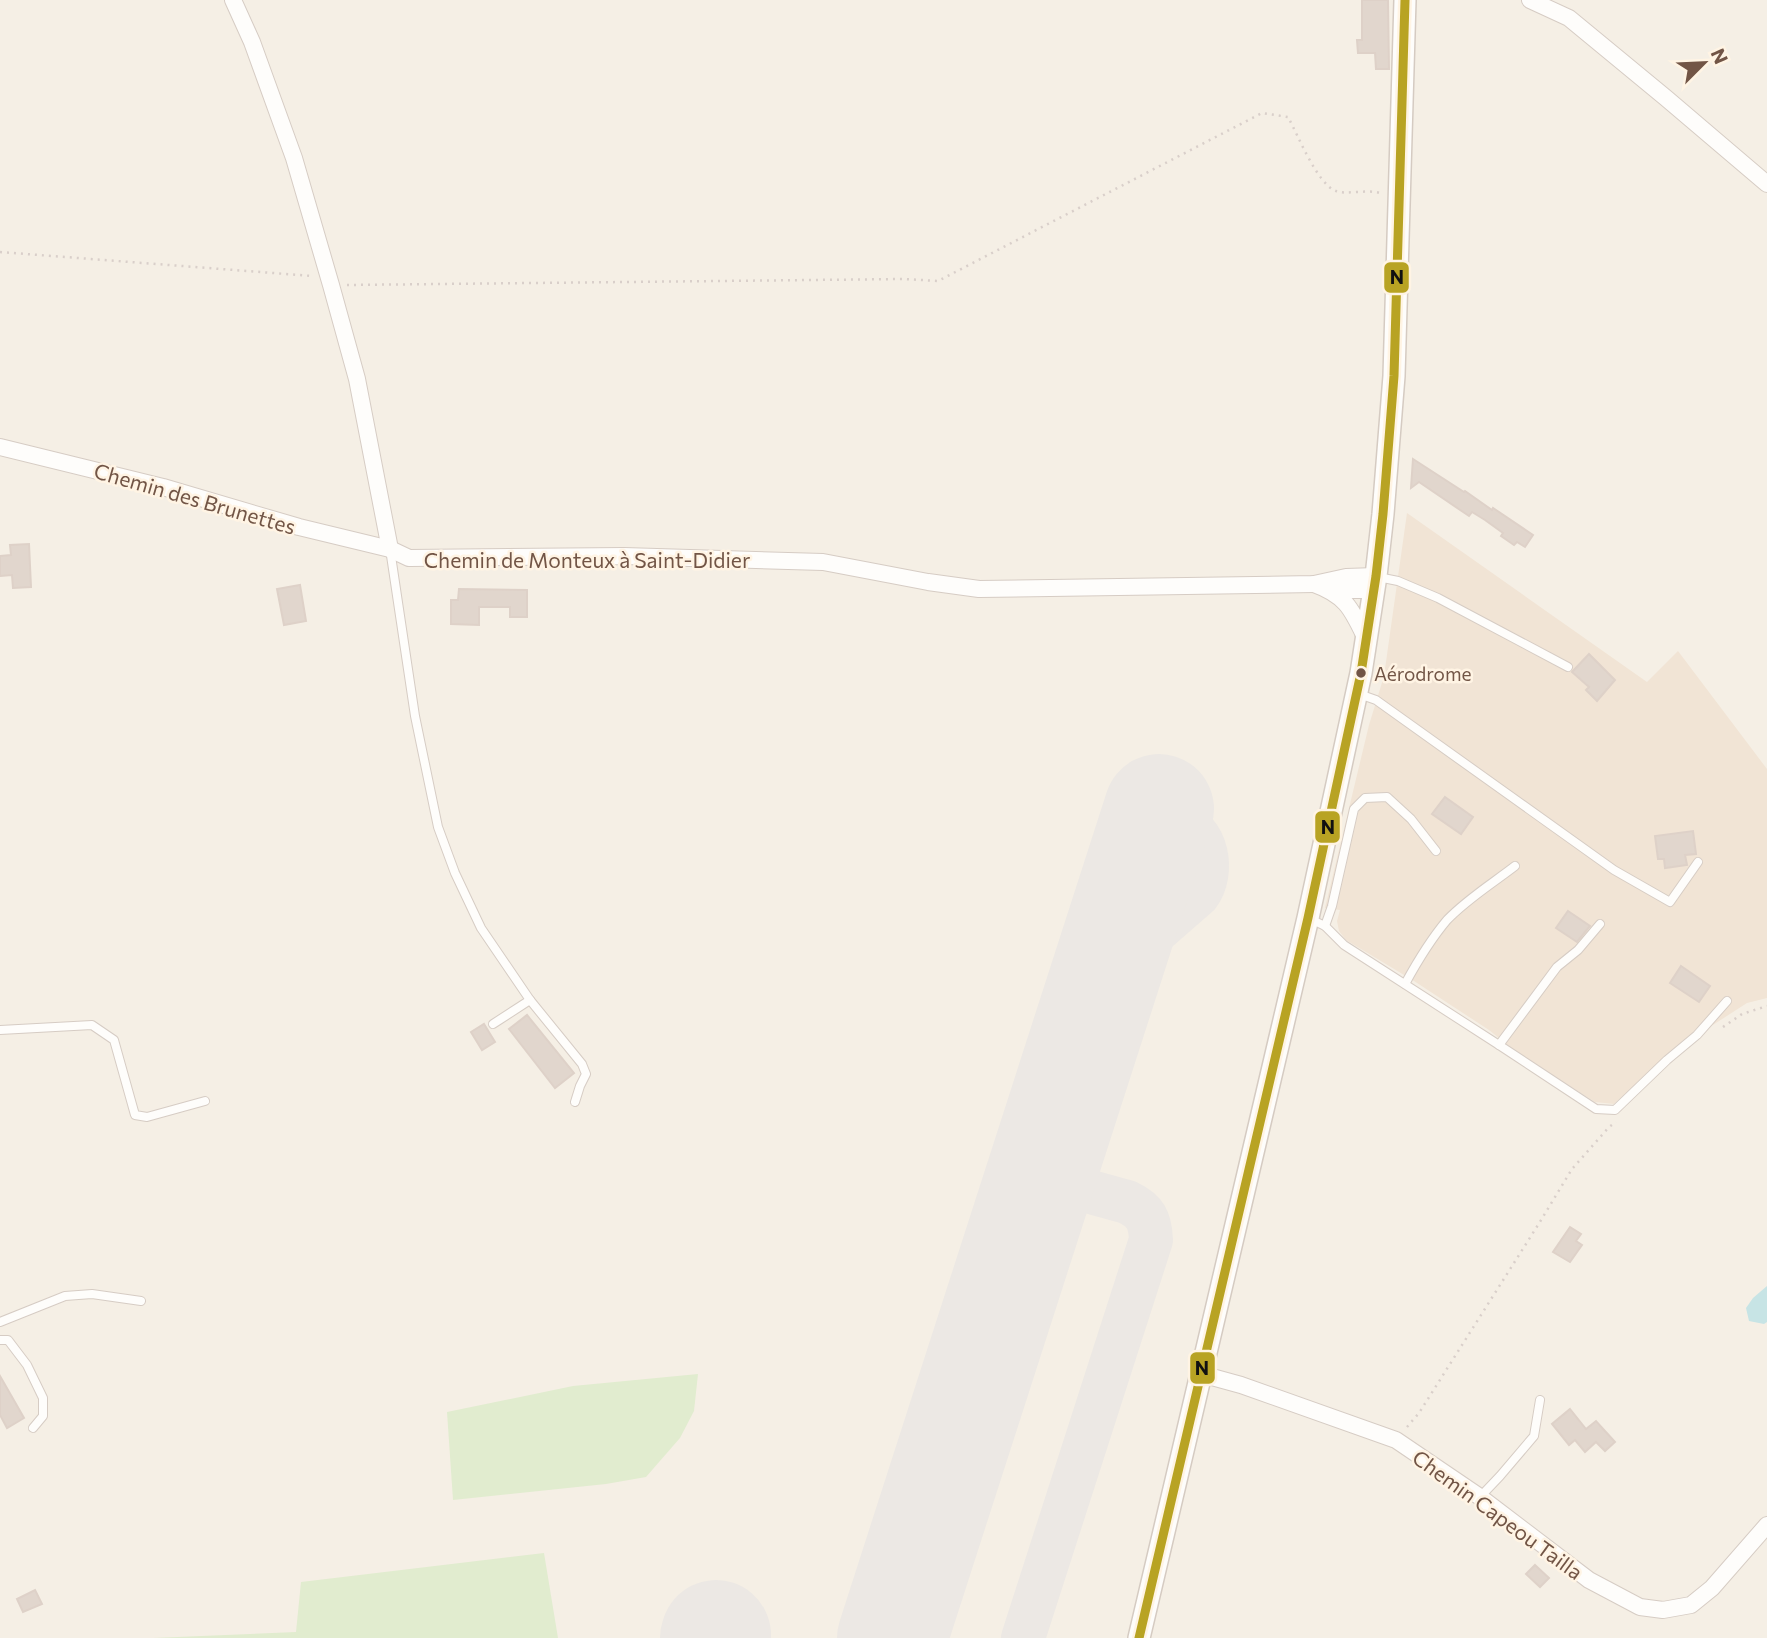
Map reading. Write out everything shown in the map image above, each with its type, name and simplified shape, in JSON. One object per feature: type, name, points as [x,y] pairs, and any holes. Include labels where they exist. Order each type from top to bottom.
[{"type":"main road","points":[[1139,1638],[1248,1180],[1317,922],[1366,639],[1383,514],[1394,376],[1405,0]]},
{"type":"street","points":[[233,0],[252,42],[294,158],[331,285],[357,379],[390,549]]},
{"type":"street","points":[[1530,0],[1569,18],[1767,184]]},
{"type":"street","name":"Chemin des Brunettes","points":[[0,446],[390,549]]},
{"type":"street","name":"Chemin de Monteux à Saint-Didier","points":[[390,549],[409,558],[624,556],[823,562],[979,589],[1314,584],[1346,577],[1374,583]]},
{"type":"street","name":"Chemin de Monteux à Saint-Didier","points":[[1330,590],[1374,583]]},
{"type":"street","name":"Chemin de Monteux à Saint-Didier","points":[[1314,584],[1330,590],[1348,605],[1366,639]]},
{"type":"street","name":"Chemin Capeou Tailla","points":[[1201,1374],[1241,1385],[1395,1440],[1480,1497],[1589,1580],[1640,1607],[1663,1610],[1691,1605],[1712,1588],[1767,1525]]},
{"type":"lane","points":[[390,549],[415,716],[438,827],[481,928],[530,1000],[582,1064],[586,1074],[575,1102]]},
{"type":"lane","points":[[1374,583],[1398,581],[1438,598],[1569,667]]},
{"type":"lane","points":[[1356,693],[1376,700],[1614,870],[1671,902],[1698,862]]},
{"type":"lane","points":[[1436,851],[1411,819],[1387,796],[1365,798],[1354,809],[1332,906],[1317,922],[1344,945],[1596,1109],[1615,1110],[1697,1035],[1727,1001]]},
{"type":"lane","points":[[1405,984],[1446,922],[1458,909],[1515,866]]},
{"type":"lane","points":[[1499,1045],[1557,967],[1578,950],[1600,924]]},
{"type":"lane","points":[[493,1024],[530,1000]]},
{"type":"lane","points":[[0,1030],[92,1025],[114,1040],[135,1115],[147,1117],[205,1101]]},
{"type":"lane","points":[[0,1322],[65,1296],[92,1294],[141,1301]]},
{"type":"lane","points":[[0,1340],[8,1340],[27,1365],[43,1398],[43,1416],[33,1428]]},
{"type":"lane","points":[[1480,1497],[1534,1436],[1540,1400]]},
{"type":"path","points":[[0,252],[316,276],[331,285],[904,279],[939,281],[1262,113],[1289,117],[1321,180],[1337,191],[1373,191],[1401,198]]},
{"type":"path","points":[[1722,1027],[1742,1014],[1767,1006]]},
{"type":"path","points":[[1395,1440],[1419,1413],[1572,1169],[1609,1127],[1619,1120]]},
{"type":"shaded area","points":[[1407,513],[1647,682],[1678,651],[1767,769],[1767,998],[1747,1003],[1671,1052],[1614,1104],[1595,1102],[1516,1052],[1489,1030],[1414,981],[1346,940],[1339,931],[1337,921],[1340,910],[1325,908],[1369,725],[1384,676]]},
{"type":"green space","points":[[698,1374],[694,1411],[680,1438],[646,1477],[606,1484],[453,1500],[447,1412],[573,1386]]},
{"type":"green space","points":[[544,1553],[558,1638],[153,1638],[296,1632],[301,1582]]},
{"type":"water","points":[[1767,1286],[1767,1322],[1764,1324],[1749,1321],[1746,1308]]},
{"type":"building","points":[[1362,0],[1388,0],[1389,69],[1376,69],[1375,53],[1358,53],[1357,40],[1362,40]]},
{"type":"building","points":[[1413,459],[1533,535],[1525,547],[1517,542],[1514,545],[1485,520],[1472,512],[1469,516],[1419,482],[1411,488]]},
{"type":"building","points":[[29,544],[31,587],[13,588],[12,575],[0,576],[0,556],[11,555],[10,545]]},
{"type":"building","points":[[300,585],[306,621],[284,625],[277,589]]},
{"type":"building","points":[[459,589],[527,590],[527,617],[510,617],[510,607],[479,607],[479,625],[451,624],[451,600],[458,600]]},
{"type":"building","points":[[1589,654],[1615,680],[1597,701],[1586,690],[1589,687],[1572,672]]},
{"type":"building","points":[[1445,797],[1473,817],[1461,834],[1432,814]]},
{"type":"building","points":[[1693,831],[1696,854],[1685,855],[1687,865],[1665,868],[1664,859],[1658,859],[1655,836]]},
{"type":"building","points":[[1568,911],[1590,926],[1577,942],[1556,928]]},
{"type":"building","points":[[1681,966],[1710,986],[1699,1002],[1670,983]]},
{"type":"building","points":[[527,1015],[574,1073],[555,1088],[509,1029]]},
{"type":"building","points":[[484,1024],[495,1042],[482,1050],[471,1032]]},
{"type":"building","points":[[1570,1227],[1581,1234],[1576,1241],[1582,1245],[1570,1262],[1553,1252]]},
{"type":"building","points":[[0,1376],[24,1418],[7,1428],[0,1415]]},
{"type":"building","points":[[1570,1409],[1586,1429],[1596,1421],[1615,1442],[1605,1451],[1596,1442],[1585,1452],[1575,1440],[1569,1445],[1552,1424]]},
{"type":"building","points":[[1535,1565],[1549,1578],[1540,1587],[1526,1574]]},
{"type":"building","points":[[35,1590],[42,1604],[23,1612],[17,1599]]},
{"type":"taxiway","points":[[1103,978],[1198,895],[1203,886],[1206,853],[1196,833],[1177,822],[1155,824]]},
{"type":"taxiway","points":[[1023,1638],[1151,1240],[1146,1217],[1133,1205],[1040,1178]]},
{"type":"runway","points":[[892,1638],[1159,809]]},
{"type":"transit line","name":"N","points":[[1139,1638],[1308,918],[1361,673],[1383,514],[1394,376],[1405,0]]},
{"type":"place","name":"Aérodrome","points":[[1361,673]]}]
